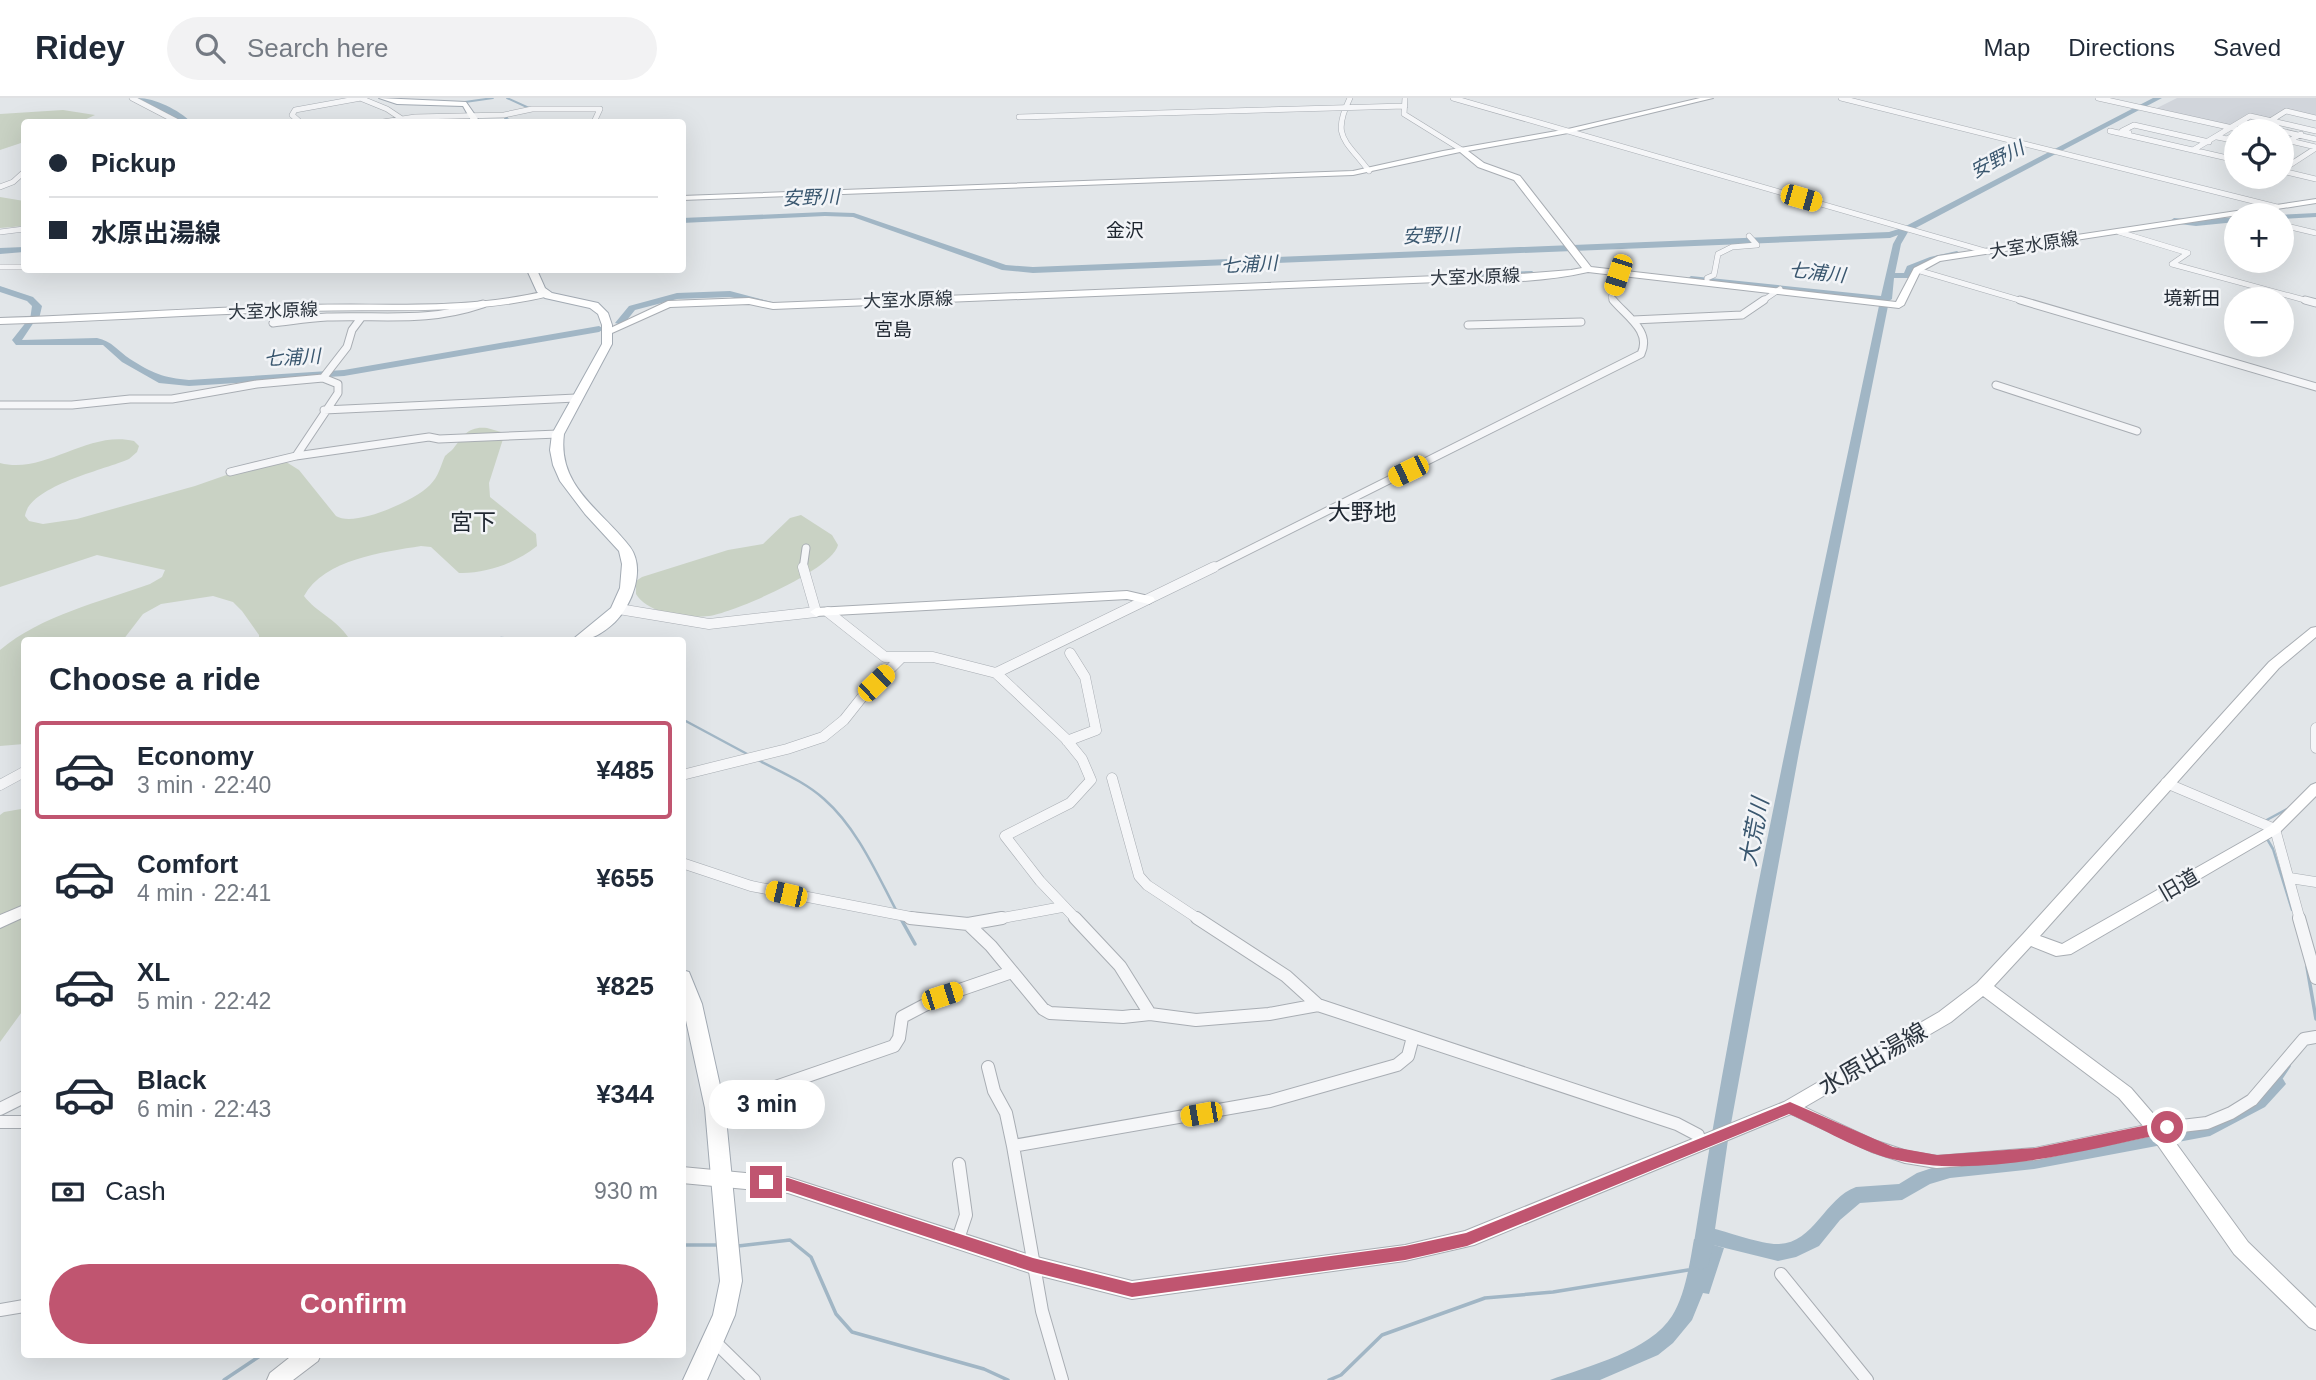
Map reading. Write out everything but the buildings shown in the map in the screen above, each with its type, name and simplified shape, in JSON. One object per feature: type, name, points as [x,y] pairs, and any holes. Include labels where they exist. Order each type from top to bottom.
[{"type":"main road","points":[[383,98],[397,102],[466,104],[474,119]]},
{"type":"main road","points":[[686,198],[1341,174],[1369,171],[1462,150],[1568,131],[1709,98]]},
{"type":"main road","points":[[1462,150],[1481,165],[1517,178],[1588,269]]},
{"type":"main road","name":"大室水原線","points":[[2294,204],[2316,201]]},
{"type":"main road","name":"大室水原線","points":[[610,331],[667,304],[749,301],[773,306],[1371,281],[1472,281],[1571,273],[1588,269],[1895,304],[1903,301],[1906,288],[1917,270],[1938,259],[2224,217]]},
{"type":"main road","points":[[534,273],[539,288],[546,294],[583,301],[596,307],[608,323],[610,331],[607,344],[576,398],[558,434],[555,447],[557,463],[565,480],[629,558],[627,587],[619,609],[583,637]]},
{"type":"main road","name":"大室水原線","points":[[0,321],[483,304],[512,302],[546,294]]},
{"type":"main road","points":[[822,612],[1127,595],[1149,600]]},
{"type":"main road","name":"水原出湯線","points":[[686,1175],[788,1185],[1033,1265],[1132,1290],[1415,1251],[1467,1240],[1790,1107],[1945,1017],[1983,987],[2029,938],[2279,659],[2316,631]]},
{"type":"main road","name":"旧道","points":[[2029,938],[2056,950],[2065,950],[2274,829],[2316,788]]},
{"type":"main road","points":[[0,922],[21,912]]},
{"type":"main road","points":[[686,987],[693,1004],[715,1108],[729,1249],[729,1298],[695,1380]]},
{"type":"main road","points":[[1983,987],[2125,1093],[2160,1135],[2241,1248],[2316,1321]]},
{"type":"main road","points":[[277,1380],[306,1358]]},
{"type":"street","points":[[132,98],[174,119]]},
{"type":"street","points":[[296,119],[292,113],[295,110],[361,98],[402,119],[474,119],[532,109],[600,109],[595,119]]},
{"type":"street","points":[[1350,98],[1340,119],[1340,132],[1369,171]]},
{"type":"street","points":[[1405,98],[1403,112],[1410,119],[1462,150]]},
{"type":"street","points":[[1453,98],[1985,251]]},
{"type":"street","points":[[1841,98],[2261,203]]},
{"type":"street","points":[[2098,98],[2224,126]]},
{"type":"street","points":[[2131,105],[2143,98]]},
{"type":"street","points":[[1019,117],[1405,106]]},
{"type":"street","points":[[2273,119],[2286,111],[2316,118]]},
{"type":"street","points":[[2278,116],[2316,124]]},
{"type":"street","points":[[2294,137],[2316,124]]},
{"type":"street","points":[[2156,142],[2122,131],[2134,125],[2208,142]]},
{"type":"street","points":[[2294,126],[2316,131]]},
{"type":"street","points":[[2143,138],[2158,130]]},
{"type":"street","points":[[2110,131],[2224,158]]},
{"type":"street","points":[[2193,150],[2224,133]]},
{"type":"street","points":[[2294,134],[2316,139]]},
{"type":"street","points":[[2168,144],[2183,136]]},
{"type":"street","points":[[2217,137],[2224,138]]},
{"type":"street","points":[[2294,142],[2316,148]]},
{"type":"street","points":[[2294,163],[2316,148]]},
{"type":"street","points":[[2294,174],[2313,178],[2316,173]]},
{"type":"street","points":[[0,187],[13,182],[21,175]]},
{"type":"street","points":[[2294,228],[2316,233]]},
{"type":"street","points":[[0,232],[21,229]]},
{"type":"street","points":[[2119,232],[2188,253],[2172,264],[2316,303]]},
{"type":"street","points":[[1707,282],[1707,278],[1714,275],[1718,254],[1732,247],[1756,244],[1750,237]]},
{"type":"street","points":[[0,268],[21,267]]},
{"type":"street","points":[[1917,270],[2316,387]]},
{"type":"street","points":[[996,673],[1149,600],[1635,358],[1647,345],[1633,320],[1611,297],[1620,273]]},
{"type":"street","points":[[1633,320],[1745,314],[1780,289]]},
{"type":"street","points":[[282,309],[273,323],[327,317],[429,316],[457,313],[483,304]]},
{"type":"street","points":[[325,376],[347,347],[352,330],[361,318]]},
{"type":"street","points":[[1468,325],[1581,322]]},
{"type":"street","points":[[0,405],[72,405],[130,399],[182,398],[264,383],[325,376],[340,388],[296,456]]},
{"type":"street","points":[[1996,385],[2137,431]]},
{"type":"street","points":[[324,410],[576,398]]},
{"type":"street","points":[[230,472],[296,456],[429,437],[439,439],[558,434]]},
{"type":"street","points":[[806,548],[803,570],[822,612],[885,657],[933,657],[996,673],[1068,741],[1082,759],[1091,780],[1081,794],[1070,803],[1005,836],[1062,907],[1119,967],[1140,993],[1150,1014]]},
{"type":"street","points":[[619,609],[709,624],[822,612]]},
{"type":"street","points":[[1068,741],[1096,730],[1085,677],[1070,653]]},
{"type":"street","points":[[686,774],[754,758],[823,737],[844,720],[863,696],[901,658]]},
{"type":"street","points":[[2316,727],[2316,748]]},
{"type":"street","points":[[0,785],[21,774]]},
{"type":"street","points":[[1112,778],[1139,876],[1147,884],[1286,976],[1318,1005],[1677,1124],[1704,1141]]},
{"type":"street","points":[[2166,783],[2274,829],[2290,878],[2316,978]]},
{"type":"street","points":[[686,864],[751,886],[898,916],[968,924],[1062,907]]},
{"type":"street","points":[[2290,878],[2316,882]]},
{"type":"street","points":[[968,924],[1043,1009],[1050,1013],[1123,1017],[1150,1014],[1196,1020],[1269,1014],[1318,1005]]},
{"type":"street","points":[[715,1108],[800,1080],[831,1065],[894,1046],[899,1038],[902,1017],[942,996],[1012,972]]},
{"type":"street","points":[[1013,1146],[1306,1094],[1391,1067],[1408,1056],[1413,1037]]},
{"type":"street","points":[[1790,1107],[1891,1153],[1937,1161],[2035,1154],[2160,1135],[2207,1123],[2252,1100],[2304,1038],[2316,1037]]},
{"type":"street","points":[[988,1067],[994,1091],[1006,1113],[1042,1311],[1062,1380]]},
{"type":"street","points":[[0,1109],[21,1098]]},
{"type":"street","points":[[0,1122],[21,1122]]},
{"type":"street","points":[[958,1239],[966,1215],[959,1164]]},
{"type":"street","points":[[1781,1274],[1867,1380]]},
{"type":"street","points":[[0,1310],[21,1306]]},
{"type":"street","points":[[713,1340],[754,1380]]},
{"type":"shaded area","points":[[2177,98],[2316,98],[2316,117],[2285,110],[2271,119],[2249,116],[2244,119],[2224,119],[2224,126],[2153,110]]},
{"type":"green space","points":[[63,110],[95,115],[86,119],[21,119],[21,143],[0,150],[0,114]]},
{"type":"green space","points":[[0,197],[21,200],[21,226],[0,228]]},
{"type":"green space","points":[[480,428],[501,432],[503,439],[489,483],[490,497],[536,534],[537,546],[529,552],[500,566],[469,573],[459,573],[431,547],[421,546],[356,559],[340,566],[313,583],[304,596],[348,637],[259,637],[233,602],[213,596],[161,604],[143,614],[125,637],[21,637],[21,744],[0,746],[0,650],[34,627],[53,618],[150,584],[162,577],[165,570],[97,555],[0,587],[0,463],[33,463],[100,441],[134,441],[139,446],[129,459],[69,480],[39,496],[30,505],[25,516],[29,521],[43,524],[77,519],[195,486],[255,465],[283,460],[299,470],[336,516],[345,519],[385,511],[423,491],[435,478],[445,456],[463,436]]},
{"type":"green space","points":[[801,515],[832,535],[838,545],[832,555],[819,566],[781,588],[739,607],[700,617],[659,611],[636,594],[636,581],[642,577],[728,550],[763,544],[790,518]]},
{"type":"green space","points":[[21,809],[21,1013],[0,1042],[0,815]]},
{"type":"water","points":[[1694,1239],[1724,1248],[1709,1294],[1703,1293],[1692,1320],[1673,1343],[1658,1355],[1600,1380],[1550,1380],[1617,1356],[1649,1339],[1662,1328],[1672,1316],[1680,1299]]},
{"type":"waterway","points":[[142,98],[184,119]]},
{"type":"waterway","points":[[465,102],[493,98]]},
{"type":"waterway","points":[[507,98],[529,108]]},
{"type":"waterway","name":"安野川","points":[[1905,230],[2158,98]]},
{"type":"waterway","points":[[507,117],[505,118],[507,119]]},
{"type":"waterway","name":"安野川","points":[[686,221],[854,215],[1005,268],[1033,270],[1890,235],[1905,230]]},
{"type":"waterway","points":[[2294,216],[2316,215]]},
{"type":"waterway","points":[[2174,221],[2224,221]]},
{"type":"waterway","name":"大荒川","points":[[1890,275],[1897,244],[1905,230]]},
{"type":"waterway","points":[[2005,248],[2036,240],[2064,239]]},
{"type":"waterway","name":"安野川","points":[[0,251],[21,250]]},
{"type":"waterway","points":[[1890,275],[1908,276],[1910,268],[1922,262],[1957,254]]},
{"type":"waterway","name":"七浦川","points":[[1437,277],[1532,274]]},
{"type":"waterway","name":"大荒川","points":[[1885,299],[1890,275]]},
{"type":"waterway","name":"七浦川","points":[[1691,279],[1885,299]]},
{"type":"waterway","name":"七浦川","points":[[0,289],[30,299],[37,306],[34,319]]},
{"type":"waterway","name":"七浦川","points":[[620,323],[632,308],[677,296],[730,294],[767,302]]},
{"type":"waterway","name":"大荒川","points":[[1705,1234],[1719,1140],[1792,752],[1885,299]]},
{"type":"waterway","name":"七浦川","points":[[30,323],[17,340],[19,343],[106,343],[125,360],[163,381],[189,383],[344,373],[599,329]]},
{"type":"waterway","points":[[686,721],[749,755]]},
{"type":"waterway","points":[[758,760],[809,787],[836,811],[865,851],[896,910]]},
{"type":"waterway","points":[[2263,822],[2287,809]]},
{"type":"waterway","points":[[2266,837],[2273,849],[2292,910]]},
{"type":"waterway","points":[[901,919],[915,944]]},
{"type":"waterway","points":[[2307,967],[2316,1019]]},
{"type":"waterway","points":[[2277,1084],[2289,1066]]},
{"type":"waterway","points":[[1705,1234],[1778,1253],[1796,1249],[1812,1240],[1833,1214],[1856,1195],[1902,1192],[1924,1178],[1950,1170],[2034,1161],[2210,1129],[2259,1102],[2277,1084]]},
{"type":"waterway","name":"大荒川","points":[[1701,1261],[1705,1234]]},
{"type":"waterway","points":[[738,1246],[790,1240],[811,1257],[836,1314],[852,1332],[984,1369],[1008,1380]]},
{"type":"waterway","points":[[686,1245],[718,1245]]},
{"type":"waterway","points":[[1329,1380],[1341,1375],[1382,1335],[1485,1298],[1553,1292],[1688,1270]]},
{"type":"waterway","points":[[224,1380],[257,1358]]},
{"type":"district","name":"金沢","points":[[1125,230]]},
{"type":"district","name":"境新田","points":[[2192,298]]},
{"type":"district","name":"宮島","points":[[893,329]]},
{"type":"district","name":"大野地","points":[[1362,512]]},
{"type":"district","name":"宮下","points":[[473,522]]},
{"type":"route","points":[[766,1182],[788,1185],[1033,1265],[1114,1288],[1132,1290],[1405,1253],[1467,1240],[1790,1107],[1891,1153],[1937,1161],[2035,1154],[2167,1127]]}]
